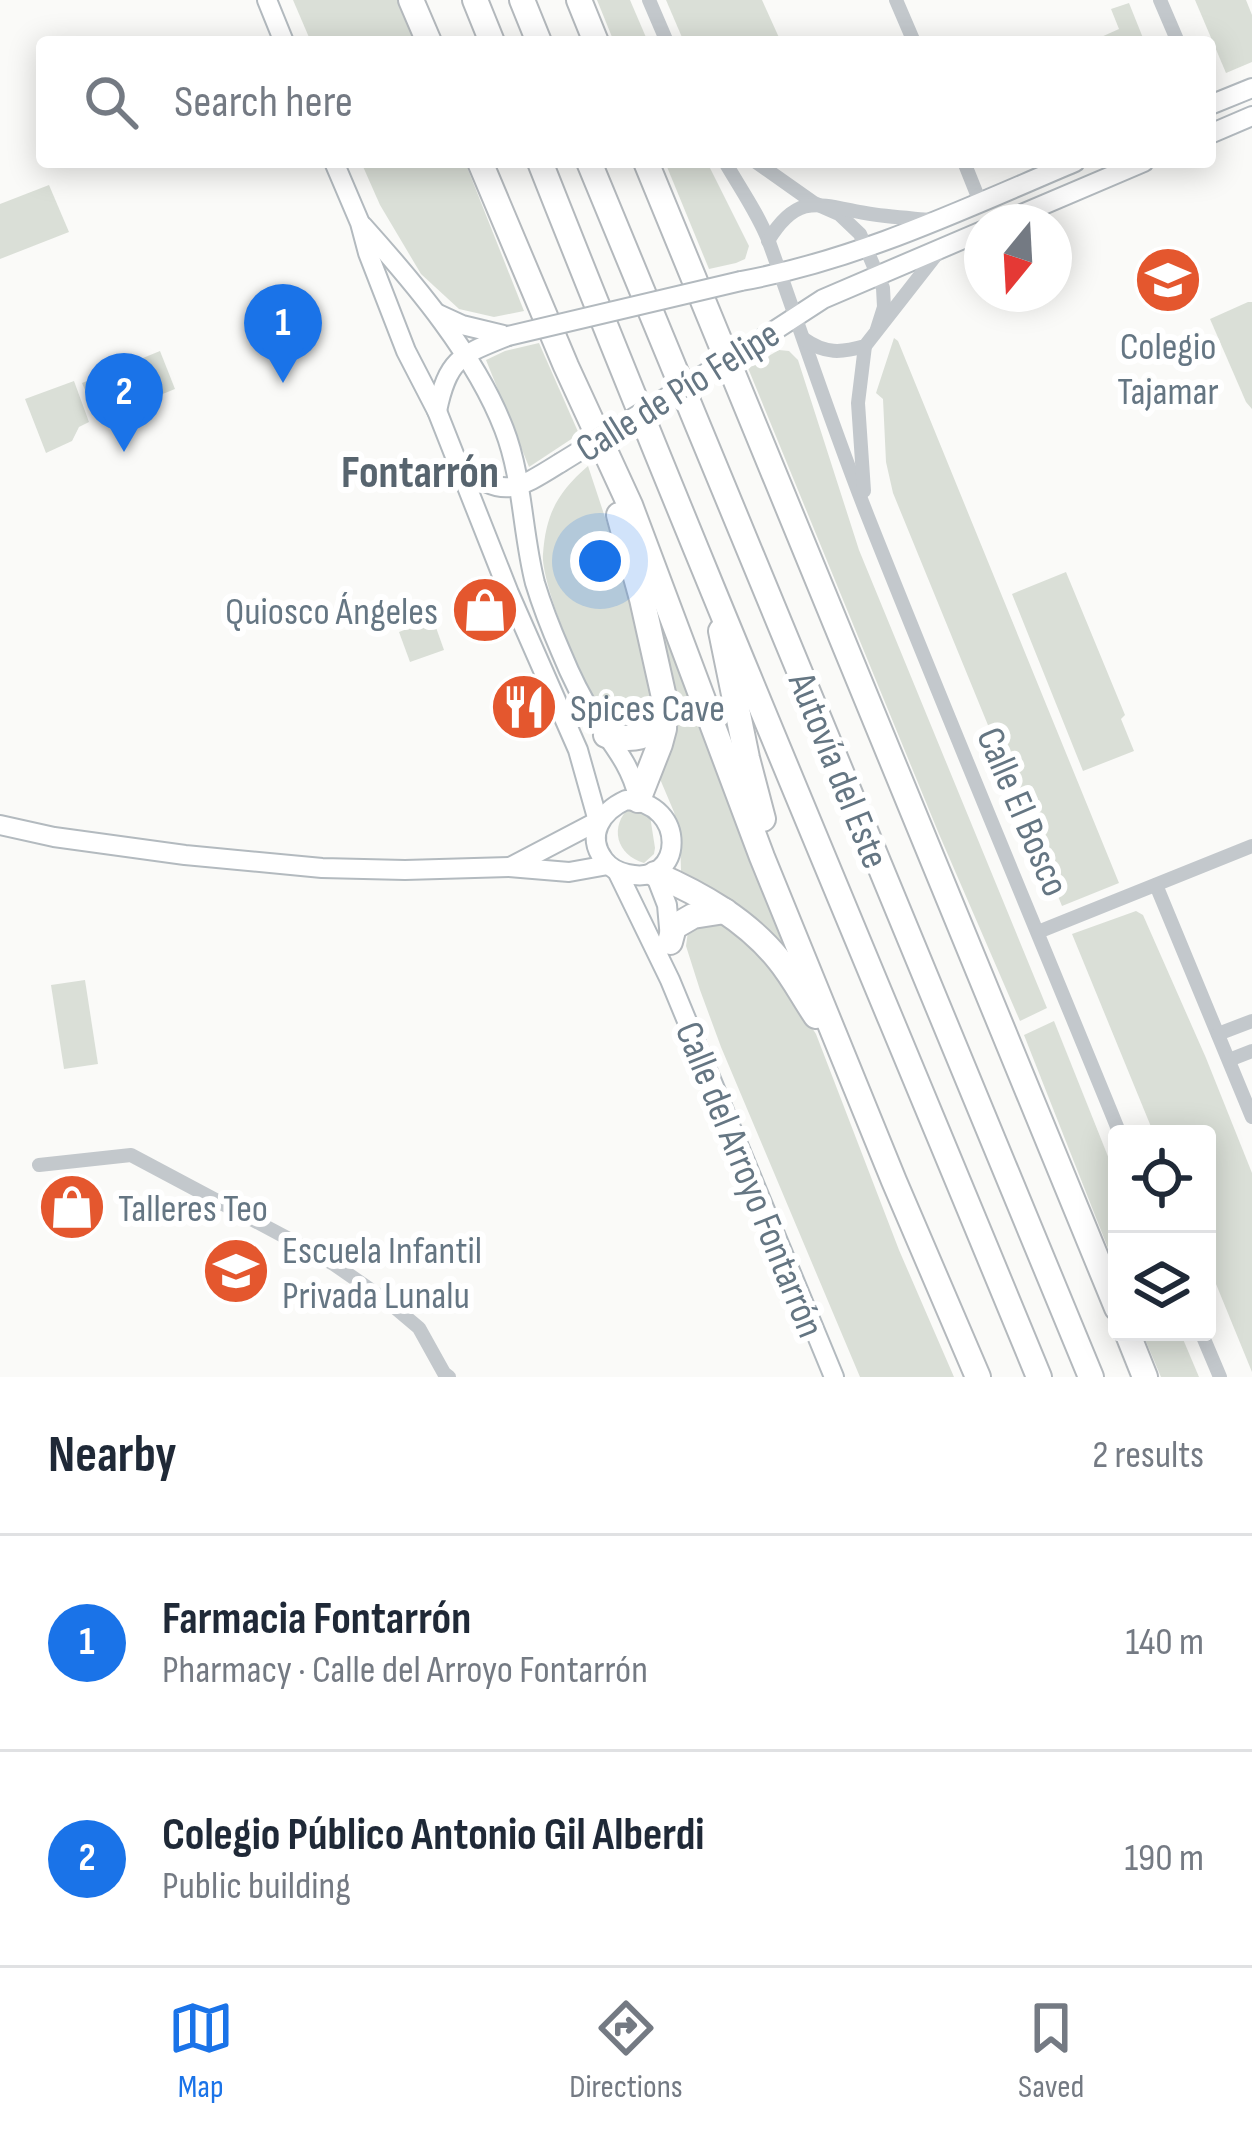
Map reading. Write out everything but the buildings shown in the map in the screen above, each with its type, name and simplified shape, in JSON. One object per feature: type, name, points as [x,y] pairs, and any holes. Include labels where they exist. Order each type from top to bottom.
[{"type":"highway","points":[[411,0],[426,36]]},
{"type":"highway","points":[[475,0],[490,36]]},
{"type":"highway","points":[[522,0],[537,36]]},
{"type":"highway","points":[[579,0],[594,36]]},
{"type":"highway","points":[[483,168],[630,506],[762,857],[978,1377]]},
{"type":"highway","name":"Autovía del Este","points":[[541,168],[1039,1377]]},
{"type":"highway","name":"Autovía del Este","points":[[591,168],[1091,1377]]},
{"type":"highway","points":[[648,168],[1108,1286]]},
{"type":"highway","points":[[566,366],[614,495],[664,687],[660,744],[638,800]]},
{"type":"highway","points":[[716,591],[747,758],[802,954]]},
{"type":"highway","points":[[606,734],[636,739],[650,734],[665,715]]},
{"type":"highway","points":[[655,874],[686,887],[751,930],[778,958],[849,1066]]},
{"type":"highway","points":[[670,942],[674,927],[693,916],[725,911]]},
{"type":"highway","points":[[1131,1341],[1145,1377]]},
{"type":"street","points":[[267,0],[282,36]]},
{"type":"street","points":[[649,0],[664,36]]},
{"type":"street","points":[[896,0],[911,36]]},
{"type":"street","points":[[1160,0],[1175,36]]},
{"type":"street","points":[[1216,103],[1252,88]]},
{"type":"street","points":[[1216,127],[1252,116]]},
{"type":"street","points":[[337,168],[406,351],[437,411],[508,593],[578,750],[598,821],[597,847],[613,868]]},
{"type":"street","name":"Calle de Pío Felipe","points":[[728,168],[768,241],[804,340],[818,349],[833,352],[865,346],[942,248]]},
{"type":"street","points":[[765,168],[860,233],[883,288],[884,308],[877,329]]},
{"type":"street","points":[[967,168],[977,193]]},
{"type":"street","name":"Calle de Pío Felipe","points":[[465,355],[508,335],[868,249],[977,193],[1056,168]]},
{"type":"street","points":[[1046,204],[1130,168]]},
{"type":"street","points":[[768,241],[781,220],[814,202]]},
{"type":"street","name":"Calle de Pío Felipe","points":[[814,202],[932,220]]},
{"type":"street","points":[[360,223],[435,312],[465,355],[504,429],[545,614],[568,671],[633,773],[638,800]]},
{"type":"street","name":"Calle de Pío Felipe","points":[[560,463],[823,299],[964,239]]},
{"type":"street","points":[[435,312],[462,325],[508,335]]},
{"type":"street","name":"Calle El Bosco","points":[[804,340],[867,514],[1116,1125]]},
{"type":"street","name":"Calle El Bosco","points":[[865,346],[858,403],[867,514]]},
{"type":"street","points":[[437,411],[448,370],[465,355]]},
{"type":"street","points":[[457,461],[496,488],[519,488],[560,463]]},
{"type":"street","points":[[526,536],[540,489],[560,463]]},
{"type":"street","points":[[0,825],[185,855],[322,868],[509,867],[569,872],[613,868],[644,877],[664,865],[673,837],[662,813],[638,800],[626,800],[606,810],[598,821],[509,867]]},
{"type":"street","points":[[1038,932],[1252,846]]},
{"type":"street","name":"Calle del Arroyo Fontarrón","points":[[613,868],[670,980],[833,1377]]},
{"type":"street","name":"Calle del Arroyo Fontarrón","points":[[655,874],[664,892],[670,980]]},
{"type":"street","points":[[1156,885],[1252,1117]]},
{"type":"street","points":[[1218,1034],[1252,1021]]},
{"type":"street","points":[[1229,1060],[1252,1051]]},
{"type":"street","points":[[39,1165],[131,1155],[304,1248],[387,1301],[419,1328],[449,1377]]},
{"type":"street","points":[[1205,1341],[1220,1377]]},
{"type":"shaded area","points":[[293,0],[398,0],[413,36],[308,36]]},
{"type":"shaded area","points":[[597,0],[630,0],[645,36],[612,36]]},
{"type":"shaded area","points":[[666,0],[762,0],[778,36],[681,36]]},
{"type":"shaded area","points":[[1195,0],[1246,0],[1252,15],[1252,62],[1226,73],[1216,36],[1210,36]]},
{"type":"shaded area","points":[[1129,3],[1142,36],[1103,36],[1119,29],[1111,9]]},
{"type":"shaded area","points":[[364,168],[467,168],[524,311],[494,317],[459,309],[421,274]]},
{"type":"shaded area","points":[[667,168],[710,168],[749,246],[745,259],[709,269]]},
{"type":"shaded area","points":[[49,185],[69,232],[0,259],[0,204]]},
{"type":"shaded area","points":[[1252,302],[1252,409],[1210,319]]},
{"type":"shaded area","points":[[894,338],[1119,883],[1062,906],[893,493],[886,462],[883,399],[876,393]]},
{"type":"shaded area","points":[[539,343],[579,434],[529,467],[486,360]]},
{"type":"shaded area","points":[[779,350],[789,351],[798,360],[859,550],[1047,1008],[1020,1021],[748,368]]},
{"type":"shaded area","points":[[160,351],[175,389],[98,420],[82,383]]},
{"type":"shaded area","points":[[74,381],[89,422],[79,427],[72,441],[46,453],[25,399]]},
{"type":"shaded area","points":[[588,466],[658,677],[652,722],[630,731],[613,724],[592,694],[558,616],[544,569],[551,515],[561,494]]},
{"type":"shaded area","points":[[1066,572],[1125,715],[1121,719],[1134,751],[1083,771],[1012,594]]},
{"type":"shaded area","points":[[433,619],[444,650],[410,662],[399,632]]},
{"type":"shaded area","points":[[658,622],[808,986],[681,871],[680,837],[660,779],[673,721]]},
{"type":"shaded area","points":[[630,807],[650,816],[655,848],[644,863],[627,854],[619,839],[619,823]]},
{"type":"shaded area","points":[[1136,911],[1143,915],[1206,1058],[1252,1173],[1252,1372],[1216,1284],[1216,1125],[1150,1125],[1072,934]]},
{"type":"shaded area","points":[[720,923],[732,928],[775,971],[816,1034],[899,1250],[954,1377],[860,1377],[721,1047],[686,946],[688,931],[695,924]]},
{"type":"shaded area","points":[[85,980],[98,1064],[64,1069],[51,985]]},
{"type":"shaded area","points":[[1054,1021],[1108,1156],[1108,1248],[1024,1035]]},
{"type":"shaded area","points":[[1146,1341],[1184,1341],[1199,1377],[1161,1377]]},
{"type":"place","name":"Colegio Tajamar","points":[[1168,280]]},
{"type":"place","name":"Farmacia Fontarrón","points":[[283,383]]},
{"type":"place","name":"Colegio Público Antonio Gil Alberdi","points":[[124,452]]},
{"type":"place","name":"Quiosco Ángeles","points":[[485,610]]},
{"type":"place","name":"Spices Cave","points":[[524,707]]},
{"type":"place","name":"Talleres Teo","points":[[72,1207]]},
{"type":"place","name":"Escuela Infantil Privada Lunalu","points":[[236,1271]]},
{"type":"district","name":"Fontarrón","points":[[420,471]]}]
